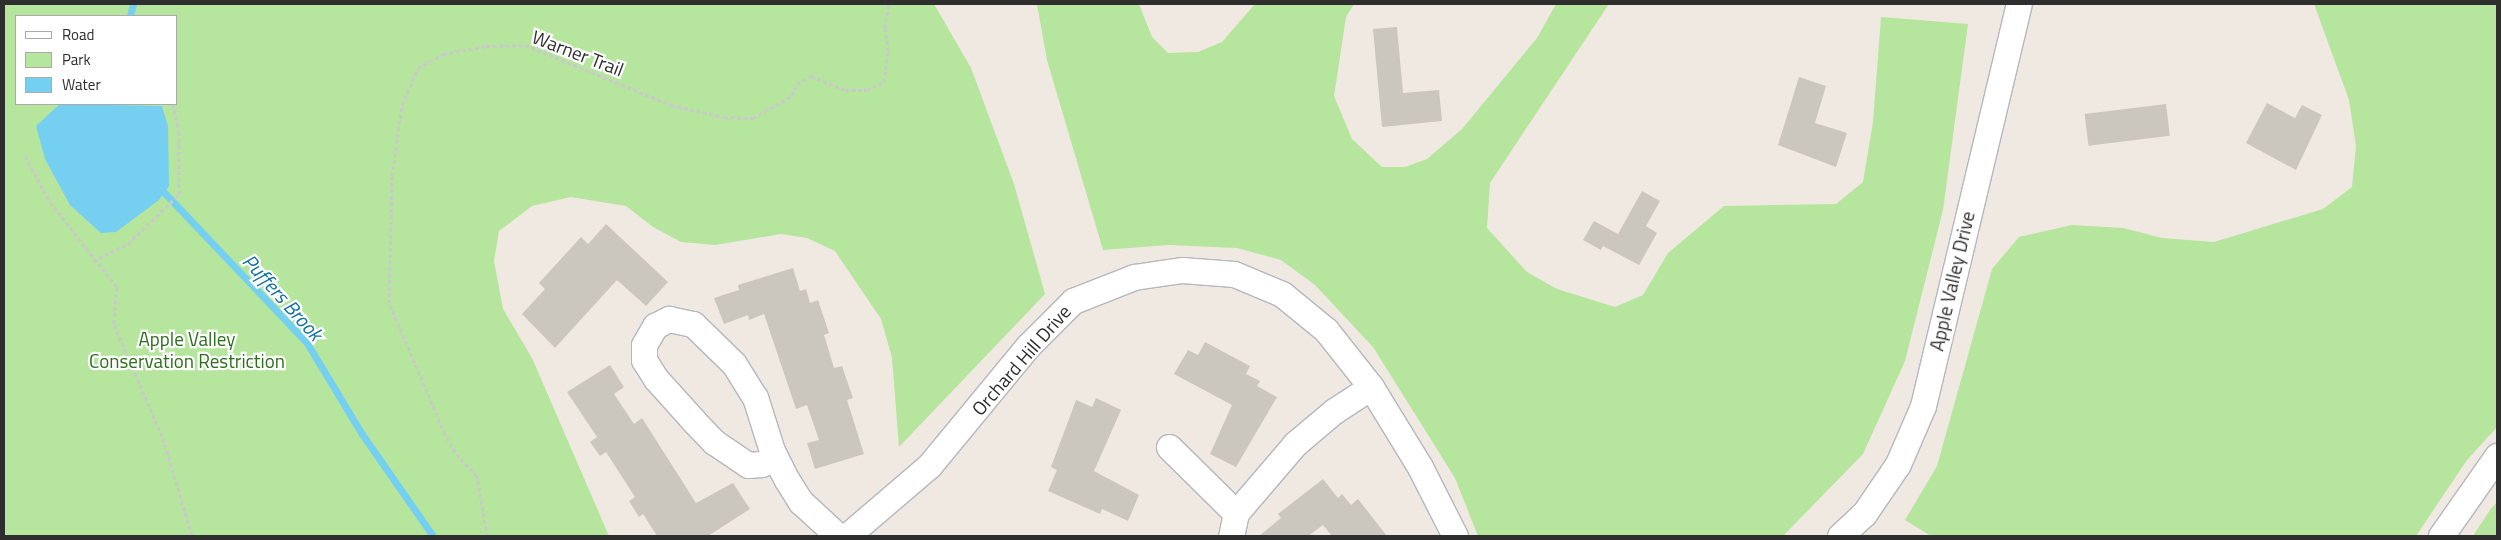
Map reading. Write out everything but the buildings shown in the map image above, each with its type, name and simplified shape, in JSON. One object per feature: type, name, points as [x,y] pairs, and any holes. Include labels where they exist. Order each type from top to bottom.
[{"type":"street","name":"Apple Valley Drive","points":[[1840,536],[1864,514],[1892,472],[1912,437],[1923,406],[2019,4]]},
{"type":"street","name":"Orchard Hill Drive","points":[[848,536],[929,466],[1028,346],[1061,311],[1079,297],[1134,277],[1165,272],[1204,271],[1234,274],[1263,284],[1293,300],[1316,320],[1371,387],[1420,467],[1455,536]]},
{"type":"street","points":[[775,457],[761,464],[748,465],[714,442],[694,421],[656,379],[644,360],[644,345],[656,326],[669,319],[693,324],[734,364],[755,398],[775,457],[801,502],[838,536]]},
{"type":"street","points":[[1169,447],[1233,525],[1295,444],[1334,411],[1371,387]]},
{"type":"street","points":[[2442,536],[2497,456]]},
{"type":"path","name":"Warner Trail","points":[[487,536],[477,476],[455,452],[445,434],[389,303],[392,176],[402,106],[418,68],[443,54],[486,46],[525,45],[671,105],[724,117],[754,118],[792,96],[796,84],[811,76],[844,90],[867,90],[884,82],[888,51],[885,28],[889,4]]},
{"type":"path","points":[[94,261],[128,244],[179,194],[179,133],[173,105]]},
{"type":"path","points":[[25,156],[50,202],[94,261],[117,287],[114,325],[163,438],[192,536]]},
{"type":"green space","name":"Apple Valley Conservation Restriction","points":[[4,4],[934,4],[971,68],[1014,184],[1045,294],[899,447],[892,358],[881,319],[835,251],[807,238],[781,234],[715,245],[681,242],[653,227],[626,206],[571,197],[532,206],[499,231],[494,261],[503,309],[532,358],[609,536],[4,536]]},
{"type":"green space","points":[[1037,4],[1139,4],[1152,37],[1168,53],[1198,52],[1222,42],[1255,4],[1354,4],[1346,17],[1334,96],[1352,139],[1382,167],[1405,167],[1427,159],[1462,129],[1537,38],[1556,4],[1609,4],[1490,183],[1487,228],[1527,272],[1557,289],[1615,307],[1643,295],[1668,253],[1724,206],[1836,204],[1863,182],[1873,122],[1881,17],[1968,24],[1943,210],[1905,361],[1863,454],[1783,536],[1478,536],[1455,478],[1373,347],[1315,285],[1281,260],[1237,248],[1168,245],[1103,250],[1047,60]]},
{"type":"green space","points":[[2314,4],[2497,4],[2497,427],[2467,460],[2416,536],[1931,536],[1905,520],[1937,466],[1992,269],[2019,237],[2072,225],[2123,228],[2162,238],[2214,242],[2323,209],[2352,187],[2356,146],[2349,100]]},
{"type":"green space","points":[[2497,502],[2497,536],[2473,536],[2490,510]]},
{"type":"water","points":[[59,105],[162,106],[168,126],[169,186],[159,200],[116,232],[101,233],[70,205],[45,159],[36,126]]},
{"type":"waterway","name":"Puffers Brook","points":[[130,15],[133,4]]},
{"type":"waterway","name":"Puffers Brook","points":[[158,186],[307,343],[362,434],[433,536]]}]
